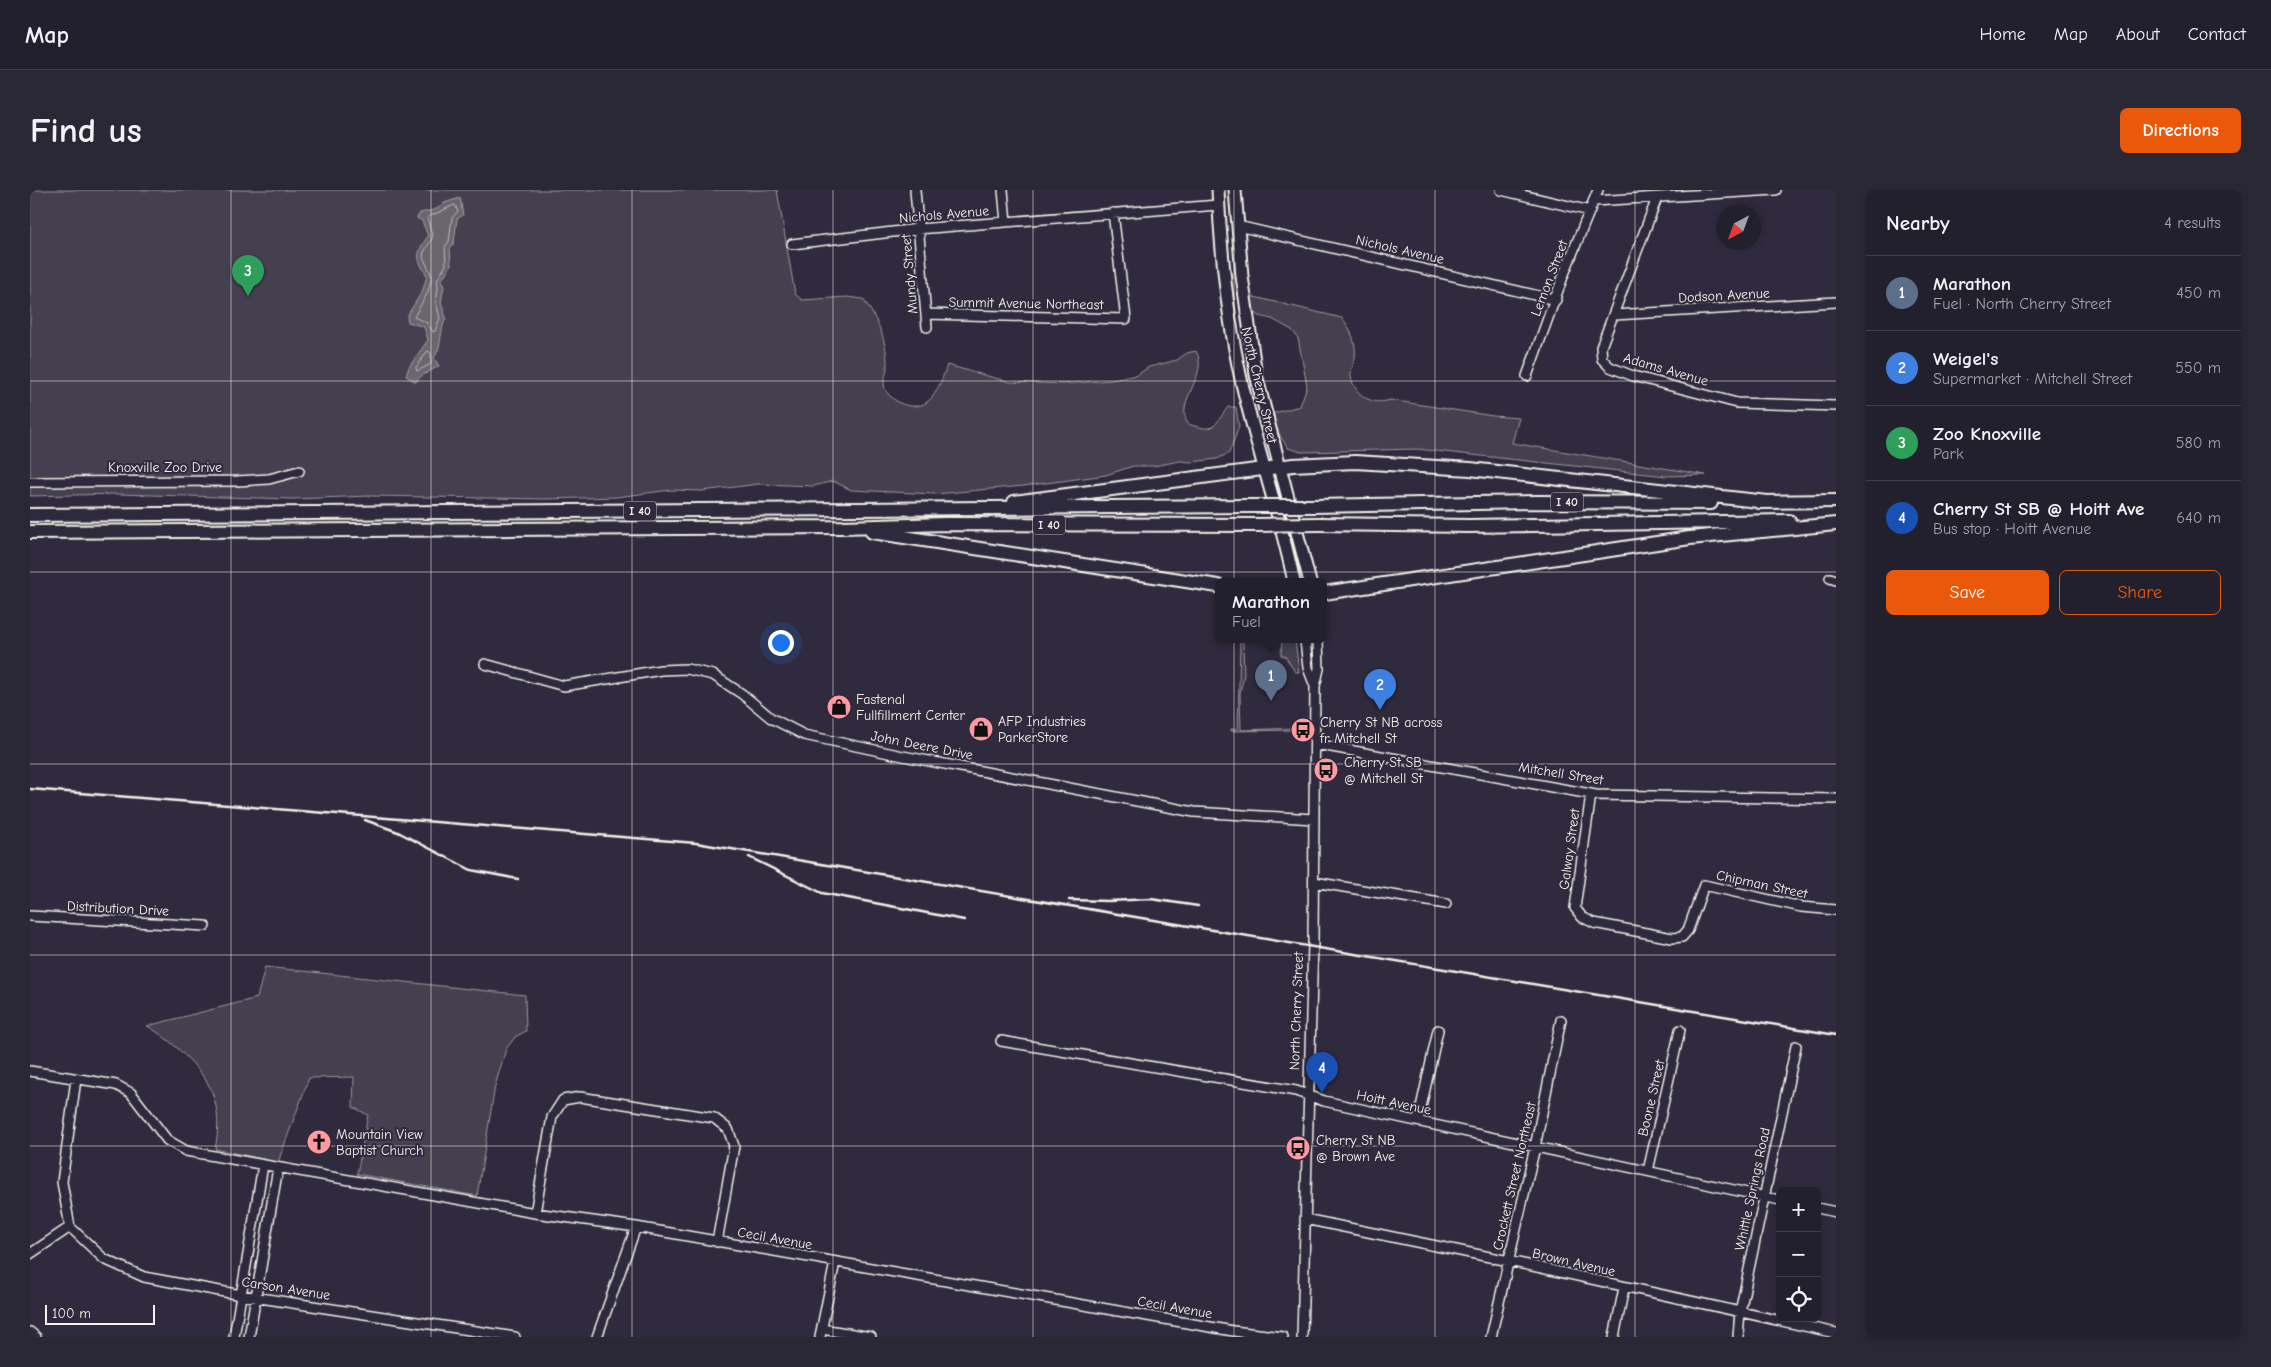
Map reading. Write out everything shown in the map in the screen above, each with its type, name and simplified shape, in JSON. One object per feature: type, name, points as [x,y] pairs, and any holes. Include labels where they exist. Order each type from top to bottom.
[{"type":"highway","points":[[968,509],[1096,490],[1279,467],[1355,462],[1470,469],[1767,502]]},
{"type":"highway","name":"I 40","points":[[30,515],[1836,501]]},
{"type":"highway","points":[[1327,593],[1690,538],[1836,522]]},
{"type":"highway","name":"I 40","points":[[30,532],[843,527],[946,524],[1469,526],[1836,522]]},
{"type":"highway","points":[[843,527],[1215,586]]},
{"type":"main road","name":"North Cherry Street","points":[[1218,190],[1224,268],[1233,339],[1241,379],[1293,578]]},
{"type":"main road","name":"North Cherry Street","points":[[1235,190],[1242,276],[1251,348],[1279,467],[1309,578]]},
{"type":"street","name":"Mundy Street","points":[[915,190],[927,327]]},
{"type":"street","points":[[1003,190],[1006,222]]},
{"type":"street","points":[[1501,190],[1590,211]]},
{"type":"street","name":"Lemon Street","points":[[1527,376],[1598,190]]},
{"type":"street","points":[[1594,201],[1776,190]]},
{"type":"street","name":"Adams Avenue","points":[[1657,198],[1601,347],[1602,359],[1610,368],[1633,376],[1737,403],[1836,406]]},
{"type":"street","name":"Nichols Avenue","points":[[792,244],[918,229],[1218,205]]},
{"type":"street","name":"Summit Avenue Northeast","points":[[926,314],[1126,319],[1113,213]]},
{"type":"street","name":"Nichols Avenue","points":[[1238,226],[1556,300]]},
{"type":"street","name":"Dodson Avenue","points":[[1614,315],[1836,302]]},
{"type":"street","name":"Knoxville Zoo Drive","points":[[30,482],[253,480],[269,479],[299,471]]},
{"type":"street","name":"North Cherry Street","points":[[1305,643],[1308,668],[1315,686]]},
{"type":"street","name":"North Cherry Street","points":[[1302,1337],[1314,882],[1315,686],[1319,669],[1318,643]]},
{"type":"street","name":"John Deere Drive","points":[[485,664],[564,686],[661,670],[687,669],[713,676],[742,694],[771,718],[804,735],[912,758],[1194,812],[1314,819]]},
{"type":"street","name":"Mitchell Street","points":[[1315,744],[1591,794],[1836,799]]},
{"type":"street","name":"Galway Street","points":[[1575,908],[1591,794]]},
{"type":"street","points":[[1314,882],[1446,904]]},
{"type":"street","name":"Chipman Street","points":[[1575,908],[1582,917],[1594,923],[1672,938],[1682,937],[1688,930],[1704,885],[1801,907],[1836,910]]},
{"type":"street","name":"Distribution Drive","points":[[30,916],[205,926]]},
{"type":"street","name":"Crockett Street Northeast","points":[[1491,1337],[1535,1147],[1561,1020]]},
{"type":"street","points":[[1418,1121],[1438,1030]]},
{"type":"street","name":"Boone Street","points":[[1648,1171],[1680,1030]]},
{"type":"street","name":"Hoitt Avenue","points":[[1002,1041],[1296,1091],[1324,1101],[1776,1199]]},
{"type":"street","name":"Whittle Springs Road","points":[[1738,1337],[1740,1312],[1796,1046]]},
{"type":"street","name":"Cecil Avenue","points":[[30,1072],[116,1085],[131,1093],[167,1140],[186,1151],[535,1213],[636,1227],[1232,1334],[1283,1337]]},
{"type":"street","points":[[30,1254],[70,1227],[62,1182],[76,1079]]},
{"type":"street","points":[[535,1213],[552,1117],[562,1100],[580,1097],[714,1118],[728,1129],[734,1146],[717,1242]]},
{"type":"street","points":[[234,1337],[263,1165]]},
{"type":"street","points":[[249,1337],[278,1168]]},
{"type":"street","points":[[1821,1209],[1836,1212]]},
{"type":"street","name":"Brown Avenue","points":[[1305,1219],[1509,1261],[1624,1288],[1836,1333]]},
{"type":"street","name":"Carson Avenue","points":[[70,1227],[104,1259],[144,1277],[256,1298],[515,1337]]},
{"type":"street","points":[[597,1337],[636,1227]]},
{"type":"street","points":[[835,1262],[821,1333],[871,1337]]},
{"type":"street","points":[[1614,1337],[1624,1288]]},
{"type":"street","points":[[30,1332],[36,1337]]},
{"type":"shaded area","points":[[30,190],[777,190],[795,294],[802,300],[847,297],[863,299],[877,322],[886,348],[887,370],[884,383],[885,389],[890,396],[900,403],[912,406],[927,402],[937,390],[947,365],[1010,382],[1063,384],[1112,380],[1137,375],[1149,367],[1177,360],[1187,353],[1196,351],[1199,369],[1185,406],[1188,424],[1209,428],[1216,424],[1228,407],[1236,407],[1239,427],[1229,453],[1217,459],[1191,462],[1180,461],[1154,466],[1133,466],[1106,475],[1024,486],[935,494],[851,490],[833,481],[814,486],[759,484],[702,491],[671,490],[616,497],[547,499],[371,496],[293,499],[116,494],[30,496]]},
{"type":"shaded area","points":[[1250,296],[1342,318],[1351,332],[1355,348],[1351,375],[1353,384],[1361,394],[1371,400],[1384,402],[1390,400],[1493,416],[1519,418],[1512,443],[1706,475],[1666,476],[1417,449],[1301,452],[1288,448],[1280,436],[1274,413],[1300,406],[1307,386],[1298,338],[1292,330],[1272,319],[1259,316],[1251,308]]},
{"type":"shaded area","points":[[1240,643],[1243,643],[1244,675],[1240,693],[1241,730],[1297,728],[1301,726],[1304,730],[1231,731],[1231,729],[1238,729]]},
{"type":"shaded area","points":[[1282,643],[1295,643],[1299,672],[1295,672],[1285,656],[1281,655]]},
{"type":"shaded area","points":[[265,967],[525,995],[526,1031],[515,1037],[506,1049],[495,1086],[477,1196],[357,1174],[368,1115],[353,1107],[354,1077],[309,1078],[278,1162],[215,1149],[218,1128],[212,1092],[201,1074],[184,1054],[147,1026],[257,998]]},
{"type":"water","points":[[460,198],[463,215],[457,219],[454,243],[450,248],[451,265],[441,281],[444,286],[441,302],[446,318],[442,328],[439,348],[434,358],[439,366],[421,376],[416,382],[406,376],[409,367],[428,340],[424,327],[408,322],[407,316],[423,290],[427,275],[420,264],[418,256],[428,236],[422,221],[417,218],[420,213],[433,210],[444,203]]},
{"type":"railway","points":[[30,789],[696,843],[1836,1035]]},
{"type":"railway","points":[[365,820],[398,832],[471,870],[518,879]]},
{"type":"railway","points":[[749,857],[822,893],[964,920]]},
{"type":"railway","points":[[1069,900],[1151,899],[1198,906]]},
{"type":"place","name":"Zoo Knoxville","points":[[248,296]]},
{"type":"place","name":"Marathon","points":[[1271,701]]},
{"type":"place","name":"Fastenal Fullfillment Center","points":[[839,707]]},
{"type":"place","name":"Weigel's","points":[[1380,710]]},
{"type":"place","name":"AFP Industries ParkerStore","points":[[981,729]]},
{"type":"place","name":"Cherry St NB across fr Mitchell St","points":[[1303,730]]},
{"type":"place","name":"Cherry St SB @ Mitchell St","points":[[1326,770]]},
{"type":"place","name":"Cherry St SB @ Hoitt Ave","points":[[1322,1093]]},
{"type":"place","name":"Mountain View Baptist Church","points":[[319,1142]]},
{"type":"place","name":"Cherry St NB @ Brown Ave","points":[[1298,1148]]}]
